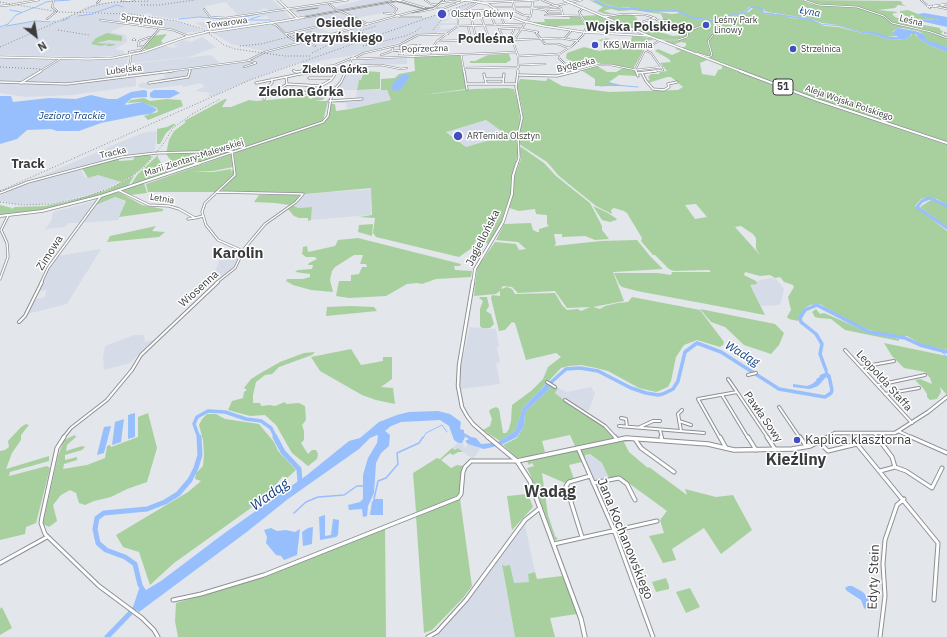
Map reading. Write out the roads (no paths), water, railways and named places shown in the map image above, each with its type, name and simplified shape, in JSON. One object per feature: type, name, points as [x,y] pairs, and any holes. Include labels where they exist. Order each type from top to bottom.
[{"type":"main road","points":[[278,0],[296,18]]},
{"type":"main road","name":"Towarowa","points":[[274,23],[389,3],[397,0]]},
{"type":"main road","name":"Towarowa","points":[[0,57],[104,58],[130,55],[188,36],[226,29],[274,23],[397,0]]},
{"type":"main road","name":"51","points":[[460,1],[466,0],[478,2],[494,8]]},
{"type":"main road","points":[[564,0],[645,35]]},
{"type":"main road","name":"51","points":[[478,2],[483,1],[494,8],[522,21],[524,24],[539,25]]},
{"type":"main road","name":"51","points":[[524,24],[530,23],[570,32],[645,35]]},
{"type":"main road","name":"Aleja Wojska Polskiego","points":[[645,35],[817,100],[947,144]]},
{"type":"street","points":[[0,6],[40,0]]},
{"type":"street","points":[[97,3],[100,0]]},
{"type":"street","points":[[123,0],[122,1],[134,0]]},
{"type":"street","points":[[204,9],[210,17],[226,18],[347,0]]},
{"type":"street","points":[[397,0],[433,9]]},
{"type":"street","points":[[397,0],[421,11],[440,9],[454,5],[460,1]]},
{"type":"street","points":[[425,0],[438,5]]},
{"type":"street","points":[[433,9],[444,0]]},
{"type":"street","points":[[410,13],[416,13],[438,5],[444,0]]},
{"type":"street","points":[[466,84],[516,84],[519,75],[519,66],[518,56],[513,41],[531,16],[533,0]]},
{"type":"street","points":[[483,1],[538,0]]},
{"type":"street","points":[[542,0],[561,9],[563,16]]},
{"type":"street","points":[[464,11],[469,12],[494,8],[555,6],[582,0]]},
{"type":"street","name":"Leśna","points":[[804,0],[816,5],[857,7],[884,16],[892,22],[926,30],[947,38]]},
{"type":"street","points":[[921,0],[930,8]]},
{"type":"street","points":[[47,19],[57,11],[52,7],[54,1]]},
{"type":"street","points":[[440,3],[460,1]]},
{"type":"street","points":[[512,1],[515,11],[523,15],[531,16]]},
{"type":"street","points":[[458,27],[458,14],[478,2]]},
{"type":"street","points":[[328,3],[340,11],[368,24]]},
{"type":"street","points":[[389,3],[397,9],[393,14]]},
{"type":"street","points":[[940,4],[947,7]]},
{"type":"street","points":[[947,4],[933,6],[947,9]]},
{"type":"street","points":[[927,6],[947,9]]},
{"type":"street","points":[[532,7],[546,10],[548,12],[562,12]]},
{"type":"street","points":[[518,56],[559,54],[578,41],[585,32],[586,23],[579,11],[583,8]]},
{"type":"street","points":[[410,13],[440,9]]},
{"type":"street","points":[[546,10],[561,9]]},
{"type":"street","points":[[384,13],[393,14],[397,17]]},
{"type":"street","name":"Lubelska","points":[[0,82],[64,84],[236,63],[248,60],[265,52],[410,13]]},
{"type":"street","points":[[490,13],[495,25]]},
{"type":"street","points":[[604,17],[623,14],[646,15],[657,20],[670,21]]},
{"type":"street","points":[[458,18],[508,15]]},
{"type":"street","points":[[501,16],[504,25]]},
{"type":"street","points":[[545,16],[581,16]]},
{"type":"street","name":"Lubelska","points":[[397,17],[421,17]]},
{"type":"street","points":[[471,17],[474,27],[474,34],[483,40]]},
{"type":"street","points":[[477,36],[488,35],[481,17]]},
{"type":"street","points":[[285,34],[354,18]]},
{"type":"street","points":[[638,22],[655,18]]},
{"type":"street","name":"Sprzętowa","points":[[100,20],[160,28],[188,36]]},
{"type":"street","points":[[274,23],[285,34],[300,43]]},
{"type":"street","points":[[515,37],[503,37],[500,29],[515,28],[524,24]]},
{"type":"street","points":[[431,55],[431,50],[438,42],[458,27],[495,25],[524,24],[538,32],[536,33],[546,44],[558,44],[568,48]]},
{"type":"street","points":[[645,50],[651,53],[662,67],[662,71],[638,73],[635,70],[645,50],[658,40],[678,40],[687,38],[688,31],[704,25]]},
{"type":"street","points":[[458,27],[474,27]]},
{"type":"street","points":[[468,27],[470,34]]},
{"type":"street","points":[[127,76],[131,58],[129,52],[140,50],[150,37],[160,28]]},
{"type":"street","points":[[510,37],[515,28]]},
{"type":"street","points":[[564,38],[570,32]]},
{"type":"street","points":[[293,70],[296,72],[354,59],[364,53],[399,45],[418,35],[448,34]]},
{"type":"street","points":[[693,53],[709,57],[712,55],[708,41],[713,35]]},
{"type":"street","points":[[138,42],[150,37]]},
{"type":"street","points":[[438,42],[483,40],[513,41],[564,38],[578,41]]},
{"type":"street","points":[[134,40],[134,42],[138,42],[138,46],[144,46]]},
{"type":"street","points":[[306,41],[315,46]]},
{"type":"street","points":[[416,49],[420,42]]},
{"type":"street","points":[[420,44],[422,50]]},
{"type":"street","points":[[402,51],[400,47],[417,45]]},
{"type":"street","points":[[402,51],[407,47]]},
{"type":"street","points":[[382,54],[393,50],[399,52],[420,47]]},
{"type":"street","points":[[393,50],[394,56]]},
{"type":"street","name":"Poprzeczna","points":[[354,59],[517,52]]},
{"type":"street","points":[[460,54],[467,89]]},
{"type":"street","points":[[559,54],[560,58],[574,72]]},
{"type":"street","points":[[20,83],[61,58]]},
{"type":"street","name":"Marii Zientary-Malewskiej","points":[[0,216],[38,212],[101,196],[324,121],[328,116],[329,101],[332,91],[340,84],[348,67],[354,59]]},
{"type":"street","points":[[244,67],[256,63],[248,60]]},
{"type":"street","points":[[463,68],[545,64]]},
{"type":"street","points":[[256,83],[286,76],[337,70],[348,67],[381,65],[400,69],[407,68]]},
{"type":"street","name":"Bydgoska","points":[[519,75],[547,76],[574,72],[599,65],[611,65],[635,70],[662,67]]},
{"type":"street","points":[[149,83],[188,78],[190,69]]},
{"type":"street","points":[[310,92],[333,78],[337,70]]},
{"type":"street","points":[[642,73],[646,81],[653,89],[664,90],[669,87],[668,84],[677,82]]},
{"type":"street","points":[[484,74],[486,83]]},
{"type":"street","points":[[503,83],[504,74]]},
{"type":"street","points":[[286,76],[287,84]]},
{"type":"street","points":[[309,78],[333,78]]},
{"type":"street","points":[[264,100],[266,89],[272,83],[272,79]]},
{"type":"street","points":[[485,79],[503,79]]},
{"type":"street","points":[[280,89],[287,84],[320,86]]},
{"type":"street","name":"Jagiellońska","points":[[516,84],[516,92],[522,108],[522,118],[518,135],[519,158],[513,176],[512,194],[503,222],[475,269],[458,377],[464,411],[473,424],[517,461],[530,480],[581,619],[585,637]]},
{"type":"street","points":[[295,90],[304,93]]},
{"type":"street","points":[[265,96],[332,91]]},
{"type":"street","points":[[329,101],[362,99]]},
{"type":"street","name":"Tracka","points":[[0,194],[28,182],[122,157],[166,152],[233,152]]},
{"type":"street","points":[[233,152],[235,175],[204,204],[202,211],[206,225],[218,240],[243,251]]},
{"type":"street","name":"Letnia","points":[[118,190],[149,205],[170,206],[195,218]]},
{"type":"street","name":"Wiosenna","points":[[47,537],[42,526],[42,517],[52,470],[58,448],[62,440],[71,428],[107,400],[144,352],[206,292],[235,268],[243,251],[268,221],[296,202],[303,194],[217,192]]},
{"type":"street","name":"Zimowa","points":[[19,322],[25,316],[35,298],[48,268],[101,196]]},
{"type":"street","points":[[0,280],[8,257],[7,242],[1,230],[8,216]]},
{"type":"street","points":[[188,219],[203,216]]},
{"type":"street","name":"Leopolda Staffa","points":[[845,350],[912,423]]},
{"type":"street","points":[[861,367],[894,361]]},
{"type":"street","points":[[748,375],[756,373]]},
{"type":"street","points":[[877,385],[925,375]]},
{"type":"street","points":[[728,379],[737,392]]},
{"type":"street","points":[[547,382],[555,386]]},
{"type":"street","points":[[885,394],[919,388]]},
{"type":"street","name":"Pawła Sowy","points":[[727,449],[698,399],[737,392],[776,450]]},
{"type":"street","points":[[722,395],[756,450]]},
{"type":"street","points":[[173,600],[201,594],[264,574],[457,499],[461,494],[465,467],[472,462],[517,461],[617,440],[634,438],[708,444],[727,449],[792,450],[806,447],[831,434],[889,434],[898,431],[928,412],[947,397]]},
{"type":"street","points":[[565,400],[605,426],[612,432],[617,440]]},
{"type":"street","points":[[779,407],[806,447]]},
{"type":"street","points":[[681,431],[678,414],[682,410]]},
{"type":"street","points":[[621,418],[626,419],[627,427]]},
{"type":"street","points":[[638,428],[653,421],[660,421]]},
{"type":"street","points":[[679,421],[691,425]]},
{"type":"street","points":[[646,424],[648,428]]},
{"type":"street","points":[[619,426],[704,433]]},
{"type":"street","points":[[660,430],[662,440]]},
{"type":"street","points":[[898,431],[947,453]]},
{"type":"street","points":[[851,434],[857,444],[904,499],[938,543],[934,600]]},
{"type":"street","points":[[874,434],[892,457],[895,467]]},
{"type":"street","points":[[634,438],[641,448],[674,472]]},
{"type":"street","points":[[818,442],[828,451],[857,444]]},
{"type":"street","name":"Jana Kochanowskiego","points":[[578,448],[614,530],[653,637]]},
{"type":"street","points":[[880,471],[895,467],[906,471],[932,488],[942,468]]},
{"type":"street","points":[[582,537],[566,486],[572,480],[590,476]]},
{"type":"street","points":[[593,483],[619,478],[627,484],[635,500]]},
{"type":"street","name":"Edyty Stein","points":[[880,637],[885,596],[883,564],[885,540],[897,505],[904,499]]},
{"type":"street","points":[[428,637],[437,632],[466,600],[525,520],[540,508]]},
{"type":"street","points":[[554,544],[657,521]]},
{"type":"street","points":[[0,563],[47,537],[104,591],[139,616],[154,630],[158,637]]},
{"type":"water","points":[[924,13],[947,17],[947,27],[912,19],[939,19],[920,16],[918,14]]},
{"type":"water","points":[[771,14],[811,19],[822,24],[838,25],[862,32],[874,32],[889,37],[898,37],[892,33],[898,28],[915,31],[925,36],[926,40],[947,47],[947,52],[929,45],[918,38],[916,34],[911,34],[910,37],[906,39],[890,40],[838,26],[823,25],[812,21]]},
{"type":"water","points":[[407,74],[410,76],[402,88],[397,91],[392,90],[391,87],[396,80],[402,75]]},
{"type":"water","points":[[154,90],[174,90],[180,93],[170,98],[150,97],[150,93]]},
{"type":"water","name":"Jezioro Trackie","points":[[147,91],[147,97],[132,98],[125,104],[142,102],[157,110],[151,114],[101,123],[79,131],[57,131],[51,129],[27,130],[17,139],[0,144],[0,96],[11,96],[13,102],[49,98],[76,99],[91,95],[108,99],[117,99],[131,92]]},
{"type":"water","points":[[825,367],[831,378],[830,380],[826,377],[818,386],[810,389],[793,387],[793,384],[807,386],[812,384],[817,378],[819,378],[820,375],[825,373]]},
{"type":"water","points":[[547,383],[552,386],[525,412],[524,426],[517,437],[501,445],[498,442],[515,431],[523,408]]},
{"type":"water","points":[[438,411],[450,414],[461,422],[460,429],[464,430],[464,433],[471,437],[476,438],[481,444],[492,443],[497,446],[484,449],[468,444],[465,441],[469,439],[464,436],[465,437],[462,443],[459,443],[454,440],[449,426],[440,420],[401,422],[391,426],[385,431],[390,435],[389,446],[381,453],[376,463],[374,493],[368,506],[367,516],[363,517],[362,509],[349,510],[348,505],[360,502],[363,499],[363,475],[368,458],[377,443],[377,435],[370,438],[359,449],[288,499],[248,531],[139,612],[133,607],[140,581],[146,590],[161,581],[226,532],[307,475],[349,441],[360,438],[379,422],[397,415],[409,412]]},
{"type":"water","points":[[135,413],[135,437],[128,439],[128,415]]},
{"type":"water","points":[[124,419],[121,442],[112,445],[115,422]]},
{"type":"water","points":[[111,426],[104,453],[97,455],[104,427]]},
{"type":"water","points":[[374,499],[383,499],[383,515],[370,515],[372,502]]},
{"type":"water","points":[[325,515],[325,536],[331,535],[333,519],[339,520],[338,535],[336,537],[320,540],[319,517]]},
{"type":"water","points":[[313,527],[312,544],[303,546],[302,532]]},
{"type":"water","points":[[271,528],[277,531],[286,530],[295,532],[300,529],[297,555],[284,560],[281,556],[276,555],[266,543],[267,537],[264,530]]},
{"type":"water","points":[[852,586],[863,592],[872,603],[873,608],[867,610],[864,608],[861,600],[847,591],[845,588]]},
{"type":"waterway","points":[[55,1],[70,0]]},
{"type":"waterway","name":"Łyna","points":[[595,0],[604,5],[619,9],[634,8],[647,11],[677,11],[694,18],[718,21],[724,21],[728,16],[746,12],[751,7],[762,8],[763,13],[774,14]]},
{"type":"waterway","points":[[34,8],[46,2],[53,1]]},
{"type":"waterway","points":[[97,12],[117,5],[123,7]]},
{"type":"waterway","points":[[0,27],[8,24],[16,15],[33,8]]},
{"type":"waterway","points":[[10,10],[21,12]]},
{"type":"waterway","points":[[78,16],[93,14]]},
{"type":"waterway","points":[[239,18],[258,14]]},
{"type":"waterway","points":[[251,19],[260,16]]},
{"type":"waterway","points":[[179,19],[199,17],[222,19]]},
{"type":"waterway","points":[[238,17],[238,20],[271,20]]},
{"type":"waterway","points":[[62,21],[69,18]]},
{"type":"waterway","points":[[6,26],[35,21]]},
{"type":"waterway","points":[[36,21],[51,22]]},
{"type":"waterway","points":[[232,27],[238,21]]},
{"type":"waterway","points":[[607,82],[615,85]]},
{"type":"waterway","points":[[600,86],[615,85]]},
{"type":"waterway","points":[[615,85],[638,87]]},
{"type":"waterway","name":"Wadąg","points":[[947,206],[930,198],[922,201],[917,207],[947,228]]},
{"type":"waterway","name":"Wadąg","points":[[826,370],[820,354],[822,344],[816,334],[801,322],[800,318],[805,310],[817,305],[869,332],[905,338],[920,345],[947,352]]},
{"type":"waterway","name":"Wadąg","points":[[548,385],[566,369],[580,368],[598,371],[631,388],[646,393],[658,395],[663,394],[673,389],[678,381],[685,352],[697,343],[721,352],[779,389],[825,397],[831,393],[832,390],[829,376]]},
{"type":"waterway","name":"Wadąg","points":[[941,351],[947,357]]},
{"type":"waterway","points":[[199,438],[194,424],[197,417],[208,411],[225,412],[246,419],[261,421],[271,428],[276,438]]},
{"type":"waterway","points":[[423,438],[426,433],[442,425],[447,432]]},
{"type":"waterway","points":[[140,585],[135,564],[125,557],[106,550],[98,543],[95,529],[97,518],[104,513],[147,509],[165,502],[178,494],[190,480],[196,468],[200,455],[199,437]]},
{"type":"waterway","points":[[275,437],[283,452],[299,469],[300,482]]},
{"type":"waterway","points":[[374,499],[378,481],[386,478],[398,464],[397,453],[419,443],[423,437]]},
{"type":"waterway","points":[[294,513],[306,502],[318,497],[344,495],[357,486],[363,486]]},
{"type":"waterway","name":"Wadąg","points":[[107,637],[138,605]]},
{"type":"tram line","points":[[412,13],[434,7],[443,0]]},
{"type":"tram line","points":[[305,17],[396,1],[424,9],[429,8]]},
{"type":"tram line","points":[[297,11],[318,8]]},
{"type":"railway","points":[[141,5],[159,5],[195,0]]},
{"type":"railway","points":[[0,191],[250,80],[479,0]]},
{"type":"railway","points":[[78,13],[93,6],[113,2],[149,1]]},
{"type":"railway","points":[[0,2],[59,12],[78,13]]},
{"type":"railway","points":[[0,47],[78,13]]},
{"type":"railway","points":[[78,13],[130,14],[176,21],[203,29],[224,45],[235,49],[285,56],[311,56]]},
{"type":"railway","points":[[433,30],[441,20],[448,16]]},
{"type":"railway","points":[[360,31],[376,26]]},
{"type":"railway","points":[[363,46],[405,36],[415,32],[422,26]]},
{"type":"railway","points":[[58,30],[89,35]]},
{"type":"railway","points":[[240,46],[261,44],[312,31]]},
{"type":"railway","points":[[312,53],[332,43],[365,32]]},
{"type":"railway","points":[[0,67],[41,69]]},
{"type":"railway","points":[[0,202],[23,205],[52,204],[86,197],[115,186],[131,177],[144,167],[164,143],[173,128],[192,114],[220,99]]},
{"type":"place","name":"Olsztyn Główny","points":[[442,14]]},
{"type":"place","name":"Leśny Park Linowy","points":[[706,25]]},
{"type":"place","name":"KKS Warmia","points":[[595,45]]},
{"type":"place","name":"Strzelnica","points":[[793,49]]},
{"type":"place","name":"ARTemida Olsztyn","points":[[458,136]]},
{"type":"place","name":"Kaplica klasztorna","points":[[797,440]]},
{"type":"district","name":"Wojska Polskiego","points":[[639,27]]},
{"type":"district","name":"Osiedle Kętrzyńskiego","points":[[339,30]]},
{"type":"district","name":"Podleśna","points":[[486,39]]},
{"type":"district","name":"Zielona Górka","points":[[335,70]]},
{"type":"district","name":"Zielona Górka","points":[[301,92]]},
{"type":"district","name":"Track","points":[[28,164]]},
{"type":"district","name":"Karolin","points":[[238,254]]},
{"type":"district","name":"Kieźliny","points":[[796,460]]},
{"type":"district","name":"Wadąg","points":[[550,492]]}]
